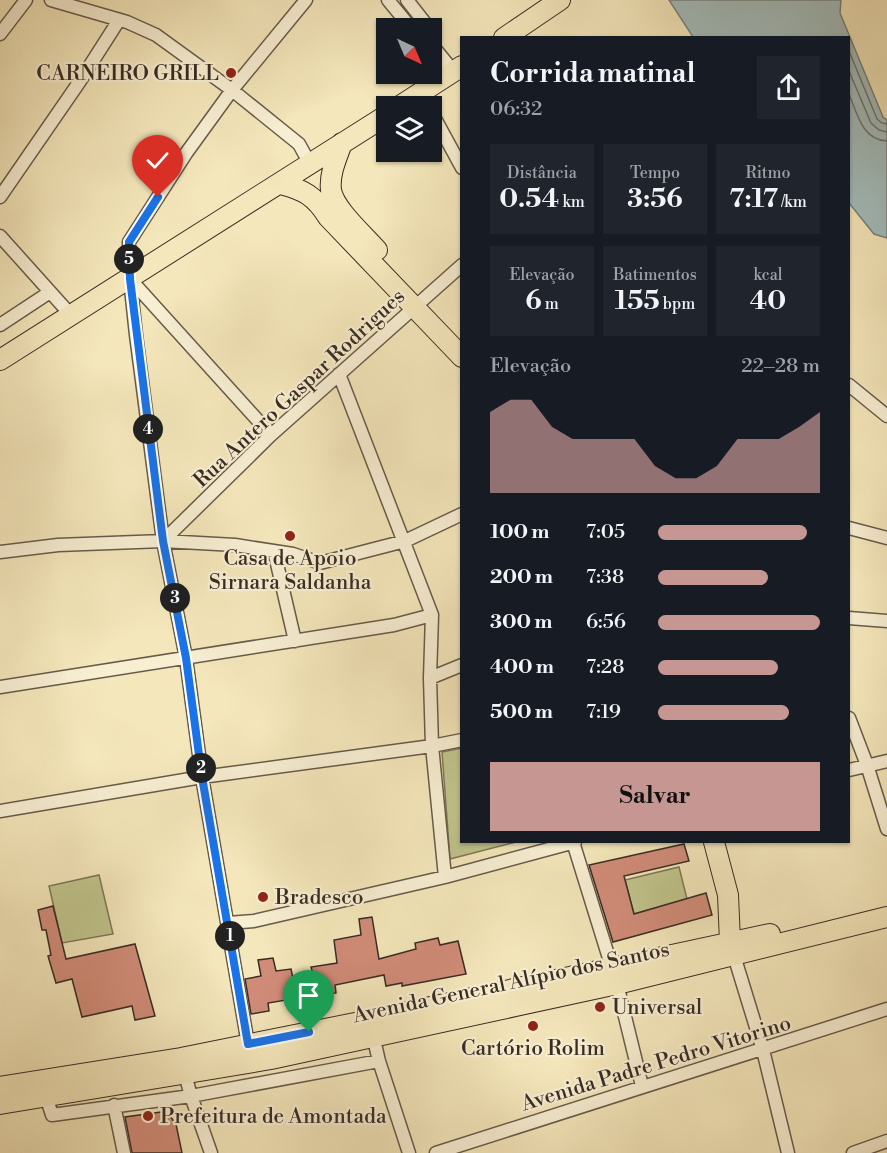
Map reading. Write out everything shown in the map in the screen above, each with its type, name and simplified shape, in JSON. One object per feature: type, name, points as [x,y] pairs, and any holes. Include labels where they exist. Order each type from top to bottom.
[{"type":"main road","points":[[507,36],[560,0]]},
{"type":"main road","points":[[429,96],[458,69]]},
{"type":"main road","points":[[0,360],[376,122]]},
{"type":"main road","points":[[342,143],[325,196],[328,217],[460,341]]},
{"type":"main road","points":[[310,164],[309,180],[325,196]]},
{"type":"main road","points":[[280,184],[325,196]]},
{"type":"main road","points":[[419,304],[460,355]]},
{"type":"main road","points":[[703,843],[718,898],[730,916]]},
{"type":"main road","points":[[714,843],[728,895],[732,949]]},
{"type":"main road","name":"Avenida General Alípio dos Santos","points":[[732,949],[887,908]]},
{"type":"main road","name":"Avenida General Alípio dos Santos","points":[[0,1104],[183,1065],[248,1044],[372,1028],[887,917]]},
{"type":"main road","name":"Avenida General Alípio dos Santos","points":[[0,1087],[183,1065],[271,1059],[372,1028]]},
{"type":"street","points":[[0,34],[26,0]]},
{"type":"street","points":[[51,0],[118,20],[156,35],[232,90],[299,144],[310,164]]},
{"type":"street","points":[[248,1044],[202,777],[186,658],[163,541],[130,279],[129,242],[187,152],[232,90],[306,0]]},
{"type":"street","points":[[388,0],[403,18]]},
{"type":"street","points":[[407,0],[421,18]]},
{"type":"street","points":[[0,196],[80,81],[118,20]]},
{"type":"street","points":[[442,54],[458,69]]},
{"type":"street","points":[[442,131],[460,164]]},
{"type":"street","points":[[0,236],[70,314]]},
{"type":"street","name":"Rua Antero Gaspar Rodrigues","points":[[163,541],[271,435],[460,267]]},
{"type":"street","points":[[130,279],[271,435]]},
{"type":"street","points":[[0,326],[50,292]]},
{"type":"street","points":[[339,374],[432,615],[430,678],[432,746],[445,877]]},
{"type":"street","points":[[850,385],[887,416]]},
{"type":"street","points":[[0,552],[58,545],[163,541],[235,545],[293,554],[320,562],[405,541],[460,515]]},
{"type":"street","points":[[850,528],[887,538]]},
{"type":"street","points":[[274,551],[295,640]]},
{"type":"street","points":[[0,687],[394,625],[432,615]]},
{"type":"street","points":[[850,618],[887,621]]},
{"type":"street","points":[[430,678],[460,666]]},
{"type":"street","points":[[850,721],[887,828]]},
{"type":"street","points":[[0,811],[202,777],[460,740]]},
{"type":"street","points":[[850,770],[887,761]]},
{"type":"street","points":[[228,923],[254,921],[445,877],[570,843]]},
{"type":"street","points":[[574,843],[615,976],[642,1086]]},
{"type":"street","points":[[732,949],[763,1050],[788,1153]]},
{"type":"street","name":"Avenida Padre Pedro Vitorino","points":[[436,1153],[887,1009]]},
{"type":"street","points":[[372,1028],[379,1060],[409,1153]]},
{"type":"street","points":[[46,1096],[52,1115],[191,1096],[379,1060]]},
{"type":"street","points":[[183,1065],[191,1096],[212,1153]]},
{"type":"street","points":[[114,1105],[123,1153]]},
{"type":"street","points":[[853,1153],[887,1141]]},
{"type":"green space","points":[[460,748],[460,843],[512,843],[450,859],[442,752]]},
{"type":"green space","points":[[679,867],[687,899],[634,914],[625,880]]},
{"type":"green space","points":[[99,875],[113,934],[62,943],[49,886]]},
{"type":"water","points":[[669,0],[841,0],[840,13],[850,36],[692,36]]},
{"type":"water","points":[[850,37],[883,117],[887,120],[887,238],[874,234],[850,204]]},
{"type":"building","points":[[684,844],[689,861],[624,876],[634,914],[706,893],[712,915],[613,942],[589,865]]},
{"type":"building","points":[[53,906],[66,959],[135,944],[155,1016],[135,1020],[132,1006],[82,1017],[72,979],[56,983],[48,956],[51,955],[46,930],[42,930],[38,910]]},
{"type":"building","points":[[372,917],[379,959],[416,949],[415,943],[438,938],[440,945],[458,941],[466,974],[402,986],[402,983],[386,986],[384,975],[335,985],[336,993],[318,996],[320,1009],[307,1012],[304,997],[268,1003],[269,1011],[251,1014],[245,979],[261,976],[258,960],[273,958],[276,971],[291,969],[294,983],[314,978],[311,967],[337,963],[334,940],[361,935],[359,919]]},
{"type":"building","points":[[161,1112],[170,1116],[176,1124],[182,1153],[132,1153],[125,1117]]},
{"type":"place","name":"CARNEIRO GRILL","points":[[231,73]]},
{"type":"place","name":"Casa de Apoio Sirnara Saldanha","points":[[290,536]]},
{"type":"place","name":"Bradesco","points":[[263,897]]},
{"type":"place","name":"Universal","points":[[600,1007]]},
{"type":"place","name":"Cartório Rolim","points":[[533,1026]]},
{"type":"place","name":"Prefeitura de Amontada","points":[[148,1116]]},
{"type":"route","points":[[158,197],[129,242],[130,279],[163,541],[186,658],[202,777],[248,1044],[309,1032]]}]
